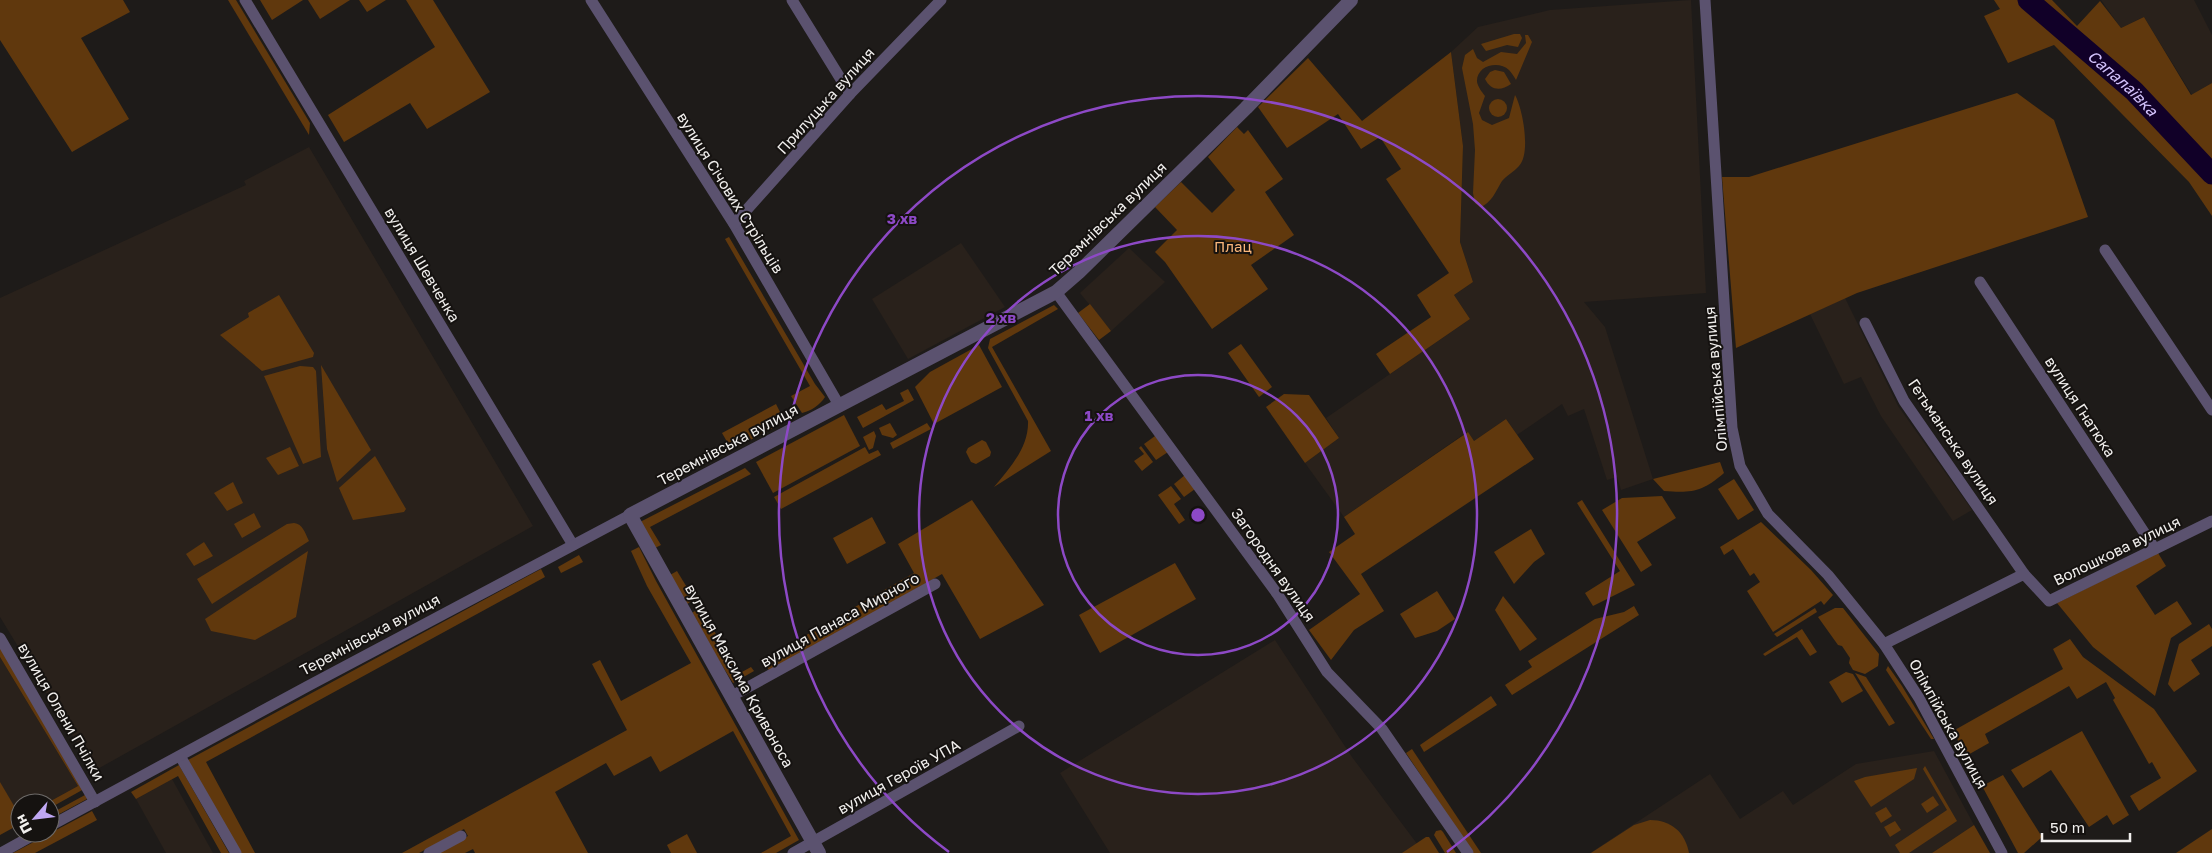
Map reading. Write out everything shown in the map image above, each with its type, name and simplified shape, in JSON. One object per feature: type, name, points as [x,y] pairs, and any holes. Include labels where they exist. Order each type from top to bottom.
[{"type":"street","name":"вулиця Шевченка","points":[[245,0],[573,545]]},
{"type":"street","name":"вулиця Січових Стрільців","points":[[591,0],[734,224],[839,405]]},
{"type":"street","points":[[792,0],[850,94]]},
{"type":"street","name":"Прилуцька вулиця","points":[[734,224],[850,94],[941,0]]},
{"type":"street","name":"Теремнівська вулиця","points":[[60,821],[573,545],[1056,292],[1079,272],[1246,108],[1351,0]]},
{"type":"street","name":"Олімпійська вулиця","points":[[1705,0],[1732,428],[1740,466],[1768,514],[1828,575],[1884,644],[1919,698],[2002,853]]},
{"type":"street","points":[[2105,250],[2212,410]]},
{"type":"street","name":"вулиця Гнатюка","points":[[1980,282],[2155,549]]},
{"type":"street","name":"Загородня вулиця","points":[[1056,292],[1267,580],[1327,672],[1382,729],[1468,853]]},
{"type":"street","name":"Гетьманська вулиця","points":[[1865,323],[1904,401],[2024,574]]},
{"type":"street","name":"вулиця Максима Кривоноса","points":[[630,515],[816,847]]},
{"type":"street","name":"Волошкова вулиця","points":[[2024,574],[2049,602],[2212,521]]},
{"type":"street","points":[[1884,644],[2024,574]]},
{"type":"street","name":"вулиця Панаса Мирного","points":[[732,696],[935,584]]},
{"type":"street","name":"вулиця Олени Пчілки","points":[[0,638],[95,802]]},
{"type":"street","name":"вулиця Героїв УПА","points":[[793,853],[816,847],[1018,726]]},
{"type":"street","points":[[180,756],[236,853]]},
{"type":"street","points":[[429,853],[461,836]]},
{"type":"street","points":[[1,853],[19,843]]},
{"type":"shaded area","points":[[1691,0],[1706,293],[1584,302],[1605,327],[1653,479],[1621,490],[1617,477],[1607,480],[1584,409],[1568,416],[1562,404],[1517,435],[1506,419],[1474,441],[1467,432],[1344,517],[1305,463],[1339,438],[1326,418],[1470,319],[1454,295],[1473,282],[1460,242],[1463,146],[1451,52],[1478,27],[1550,10]]},
{"type":"shaded area","points":[[2101,0],[2194,0],[2212,35],[2212,83],[2192,95],[2144,17],[2121,28]]},
{"type":"shaded area","points":[[309,147],[533,526],[94,771],[0,617],[0,298],[246,185],[244,181]]},
{"type":"shaded area","points":[[961,243],[1005,307],[908,359],[872,299]]},
{"type":"shaded area","points":[[1129,248],[1165,282],[1111,331],[1080,293]]},
{"type":"shaded area","points":[[1845,298],[1898,406],[1972,510],[1953,521],[1881,416],[1861,377],[1844,384],[1810,314]]},
{"type":"shaded area","points":[[1275,640],[1352,757],[1424,853],[1110,853],[1060,773]]},
{"type":"shaded area","points":[[0,657],[78,786],[60,796],[60,793],[10,793],[10,824],[0,829]]},
{"type":"shaded area","points":[[1934,751],[1974,825],[1932,853],[1590,853],[1710,774],[1740,819],[1783,791],[1793,805],[1856,764]]},
{"type":"shaded area","points":[[172,779],[213,853],[166,853],[136,799]]},
{"type":"green space","points":[[0,0],[123,0],[130,12],[81,38],[129,119],[72,152],[0,40]]},
{"type":"green space","points":[[228,0],[236,0],[310,123],[309,135]]},
{"type":"green space","points":[[260,0],[303,0],[272,20]]},
{"type":"green space","points":[[308,0],[350,0],[320,19]]},
{"type":"green space","points":[[359,0],[386,0],[367,12]]},
{"type":"green space","points":[[406,0],[433,0],[490,92],[427,129],[410,103],[344,142],[328,115],[435,47]]},
{"type":"green space","points":[[1994,0],[2052,0],[2077,26],[2100,1],[2121,28],[2144,17],[2191,95],[2212,83],[2212,216],[2189,182],[2054,45],[2008,63],[1984,16],[2000,9]]},
{"type":"green space","points":[[1520,34],[1522,38],[1518,47],[1507,45],[1486,51],[1481,44]]},
{"type":"green space","points":[[1525,35],[1528,35],[1532,42],[1516,80],[1509,70],[1500,65],[1484,68],[1478,76],[1477,82],[1485,96],[1479,113],[1482,120],[1492,125],[1509,118],[1515,95],[1521,110],[1525,131],[1523,160],[1502,181],[1490,200],[1480,207],[1475,203],[1473,193],[1475,150],[1473,124],[1462,68],[1465,55],[1473,49],[1477,58],[1483,62],[1501,52],[1517,54],[1526,43]]},
{"type":"green space","points":[[1451,52],[1463,146],[1460,242],[1473,282],[1454,295],[1470,319],[1390,374],[1376,354],[1431,317],[1417,295],[1449,273],[1386,179],[1401,169],[1380,137],[1361,149],[1338,114],[1287,148],[1258,107],[1308,58],[1362,121]]},
{"type":"green space","points":[[1495,70],[1504,72],[1511,84],[1500,89],[1490,86],[1485,79],[1490,72]]},
{"type":"green space","points":[[2017,93],[2054,120],[2088,217],[1857,293],[1736,348],[1722,177],[1749,177]]},
{"type":"green space","points":[[1494,99],[1502,99],[1507,104],[1505,115],[1494,117],[1489,112],[1489,104]]},
{"type":"green space","name":"Плац","points":[[1237,127],[1244,134],[1248,130],[1283,179],[1265,192],[1294,235],[1251,265],[1268,289],[1212,329],[1165,262],[1155,252],[1177,230],[1155,207],[1181,182],[1212,213],[1235,190],[1208,157]]},
{"type":"green space","points":[[729,237],[815,384],[825,397],[809,411],[802,413],[791,396],[810,386],[725,239]]},
{"type":"green space","points":[[279,295],[314,353],[313,357],[262,371],[220,335],[249,317],[248,313]]},
{"type":"green space","points":[[1090,304],[1111,331],[1099,340],[1078,313]]},
{"type":"green space","points":[[1054,305],[1058,309],[992,347],[1051,451],[994,487],[1012,465],[1022,448],[1028,421],[988,348],[990,339]]},
{"type":"green space","points":[[1241,344],[1272,387],[1259,397],[1228,353]]},
{"type":"green space","points":[[979,345],[1002,387],[934,424],[915,387],[930,372]]},
{"type":"green space","points":[[321,365],[371,450],[337,482],[327,449]]},
{"type":"green space","points":[[300,366],[313,367],[316,371],[321,457],[303,464],[264,376]]},
{"type":"green space","points":[[908,389],[914,400],[863,428],[857,417],[882,404],[886,410],[904,401],[900,393]]},
{"type":"green space","points":[[1284,394],[1309,395],[1339,438],[1305,463],[1266,407]]},
{"type":"green space","points":[[776,404],[782,416],[779,425],[735,448],[730,447],[722,433]]},
{"type":"green space","points":[[844,415],[860,446],[773,493],[756,462]]},
{"type":"green space","points":[[1506,419],[1534,459],[1361,574],[1384,611],[1354,630],[1331,660],[1309,630],[1360,594],[1329,552],[1355,534],[1344,517],[1468,432],[1474,441]]},
{"type":"green space","points":[[890,423],[897,435],[893,438],[882,435],[879,428]]},
{"type":"green space","points":[[927,423],[931,429],[893,449],[890,443]]},
{"type":"green space","points":[[874,431],[876,436],[873,448],[869,450],[863,437]]},
{"type":"green space","points":[[1155,436],[1168,452],[1156,460],[1144,444]]},
{"type":"green space","points":[[982,440],[986,442],[991,452],[990,456],[976,464],[971,462],[966,452],[968,448]]},
{"type":"green space","points":[[1141,446],[1153,462],[1142,471],[1134,461],[1144,454],[1139,448]]},
{"type":"green space","points":[[290,447],[299,466],[278,475],[266,458]]},
{"type":"green space","points":[[865,447],[869,454],[878,450],[881,455],[781,509],[774,497]]},
{"type":"green space","points":[[375,456],[406,509],[404,512],[353,520],[339,488]]},
{"type":"green space","points":[[1720,462],[1724,473],[1703,488],[1696,490],[1682,492],[1664,491],[1653,479]]},
{"type":"green space","points":[[745,468],[751,474],[650,527],[661,545],[655,548],[640,522]]},
{"type":"green space","points":[[1185,475],[1195,489],[1184,497],[1174,484]]},
{"type":"green space","points":[[1734,479],[1754,510],[1738,520],[1718,489]]},
{"type":"green space","points":[[233,482],[243,503],[227,511],[214,493]]},
{"type":"green space","points":[[1171,486],[1181,499],[1174,504],[1185,520],[1179,524],[1158,495]]},
{"type":"green space","points":[[1662,496],[1676,518],[1637,542],[1652,565],[1641,572],[1602,510],[1622,498]]},
{"type":"green space","points":[[972,500],[1044,605],[980,639],[942,574],[770,672],[763,660],[914,573],[898,544]]},
{"type":"green space","points":[[1582,500],[1635,585],[1593,606],[1585,593],[1620,571],[1577,503]]},
{"type":"green space","points":[[254,513],[261,527],[242,538],[234,524]]},
{"type":"green space","points":[[872,517],[886,543],[847,564],[833,538]]},
{"type":"green space","points":[[1761,522],[1811,570],[1833,595],[1824,605],[1821,601],[1773,632],[1747,591],[1760,582],[1754,573],[1750,576],[1733,549],[1724,555],[1720,547]]},
{"type":"green space","points":[[294,523],[302,527],[309,541],[212,604],[197,579],[287,524]]},
{"type":"green space","points":[[1531,529],[1545,554],[1534,562],[1514,584],[1494,552]]},
{"type":"green space","points":[[204,542],[213,556],[194,566],[186,554]]},
{"type":"green space","points":[[639,547],[799,840],[776,853],[761,853],[791,836],[733,731],[660,772],[651,756],[614,776],[606,763],[555,792],[588,853],[475,853],[473,849],[465,853],[437,853],[468,836],[464,829],[419,853],[402,853],[627,730],[592,664],[600,660],[621,701],[691,663],[647,586],[631,551]]},
{"type":"green space","points":[[308,551],[296,617],[255,640],[211,631],[205,619]]},
{"type":"green space","points":[[2158,553],[2166,566],[2136,586],[2155,615],[2177,601],[2192,624],[2171,638],[2155,696],[2093,647],[2057,603]]},
{"type":"green space","points":[[579,555],[583,562],[561,573],[558,567]]},
{"type":"green space","points":[[1175,563],[1196,599],[1100,653],[1079,615]]},
{"type":"green space","points":[[541,569],[545,577],[206,762],[255,853],[241,853],[188,760]]},
{"type":"green space","points":[[677,571],[694,599],[686,605],[670,575]]},
{"type":"green space","points":[[1437,591],[1455,619],[1437,631],[1415,638],[1400,614]]},
{"type":"green space","points":[[1503,596],[1537,639],[1520,651],[1495,610]]},
{"type":"green space","points":[[1634,606],[1639,615],[1512,695],[1505,685],[1532,667],[1528,661],[1595,619],[1624,612]]},
{"type":"green space","points":[[700,608],[740,673],[751,667],[754,671],[733,683],[690,614]]},
{"type":"green space","points":[[1815,608],[1817,612],[1777,637],[1774,634]]},
{"type":"green space","points":[[1835,608],[1843,608],[1879,654],[1878,666],[1865,674],[1853,670],[1849,663],[1850,658],[1818,617]]},
{"type":"green space","points":[[2209,624],[2212,629],[2212,646],[2191,660],[2200,674],[2174,692],[2168,684],[2179,644]]},
{"type":"green space","points":[[1802,629],[1817,652],[1810,656],[1797,637],[1765,656],[1763,654]]},
{"type":"green space","points":[[2070,639],[2083,657],[2154,709],[2197,771],[2139,811],[2130,796],[2161,778],[2152,762],[2149,764],[2113,700],[2115,698],[2106,682],[2077,699],[2069,686],[1985,734],[1989,743],[1966,756],[1953,731],[2063,669],[2053,649]]},
{"type":"green space","points":[[0,645],[84,789],[60,802],[60,796],[78,786],[0,657]]},
{"type":"green space","points":[[1888,666],[1934,739],[1931,739],[1886,670]]},
{"type":"green space","points":[[1846,672],[1853,674],[1863,691],[1842,703],[1829,682]]},
{"type":"green space","points":[[1855,673],[1866,677],[1895,723],[1889,726]]},
{"type":"green space","points":[[1491,696],[1497,705],[1424,752],[1420,745]]},
{"type":"green space","points":[[2082,731],[2129,815],[2113,825],[2107,815],[2089,827],[2051,770],[2023,788],[2011,770]]},
{"type":"green space","points":[[1412,749],[1481,853],[1473,853],[1406,753]]},
{"type":"green space","points":[[179,765],[229,853],[221,853],[178,776],[136,799],[131,792]]},
{"type":"green space","points":[[1925,766],[1957,821],[1909,853],[1900,853],[1895,845],[1947,810],[1923,769]]},
{"type":"green space","points":[[1917,768],[1914,779],[1871,807],[1854,781],[1865,777]]},
{"type":"green space","points":[[2003,775],[2042,837],[2024,853],[2018,853],[1981,784],[1984,782],[1986,784]]},
{"type":"green space","points":[[0,782],[10,799],[10,830],[0,835]]},
{"type":"green space","points":[[85,795],[87,799],[60,814],[60,809]]},
{"type":"green space","points":[[1933,796],[1939,805],[1927,813],[1921,804]]},
{"type":"green space","points":[[1886,807],[1892,816],[1881,823],[1875,813]]},
{"type":"green space","points":[[92,811],[97,820],[60,840],[60,828]]},
{"type":"green space","points":[[1650,820],[1664,822],[1676,829],[1684,839],[1689,853],[1591,853],[1634,825]]},
{"type":"green space","points":[[1895,821],[1901,830],[1890,837],[1884,827]]},
{"type":"green space","points":[[1974,825],[1990,853],[1932,853]]},
{"type":"green space","points":[[2212,829],[2212,853],[2176,853]]},
{"type":"green space","points":[[1441,830],[1456,853],[1445,853],[1434,835],[1436,831]]},
{"type":"green space","points":[[687,834],[697,853],[671,853],[667,845]]},
{"type":"green space","points":[[1426,837],[1429,837],[1439,853],[1402,853]]},
{"type":"green space","points":[[32,843],[54,843],[35,853],[13,853]]},
{"type":"waterway","name":"Сапалаївка","points":[[2028,0],[2134,91],[2212,174]]}]
